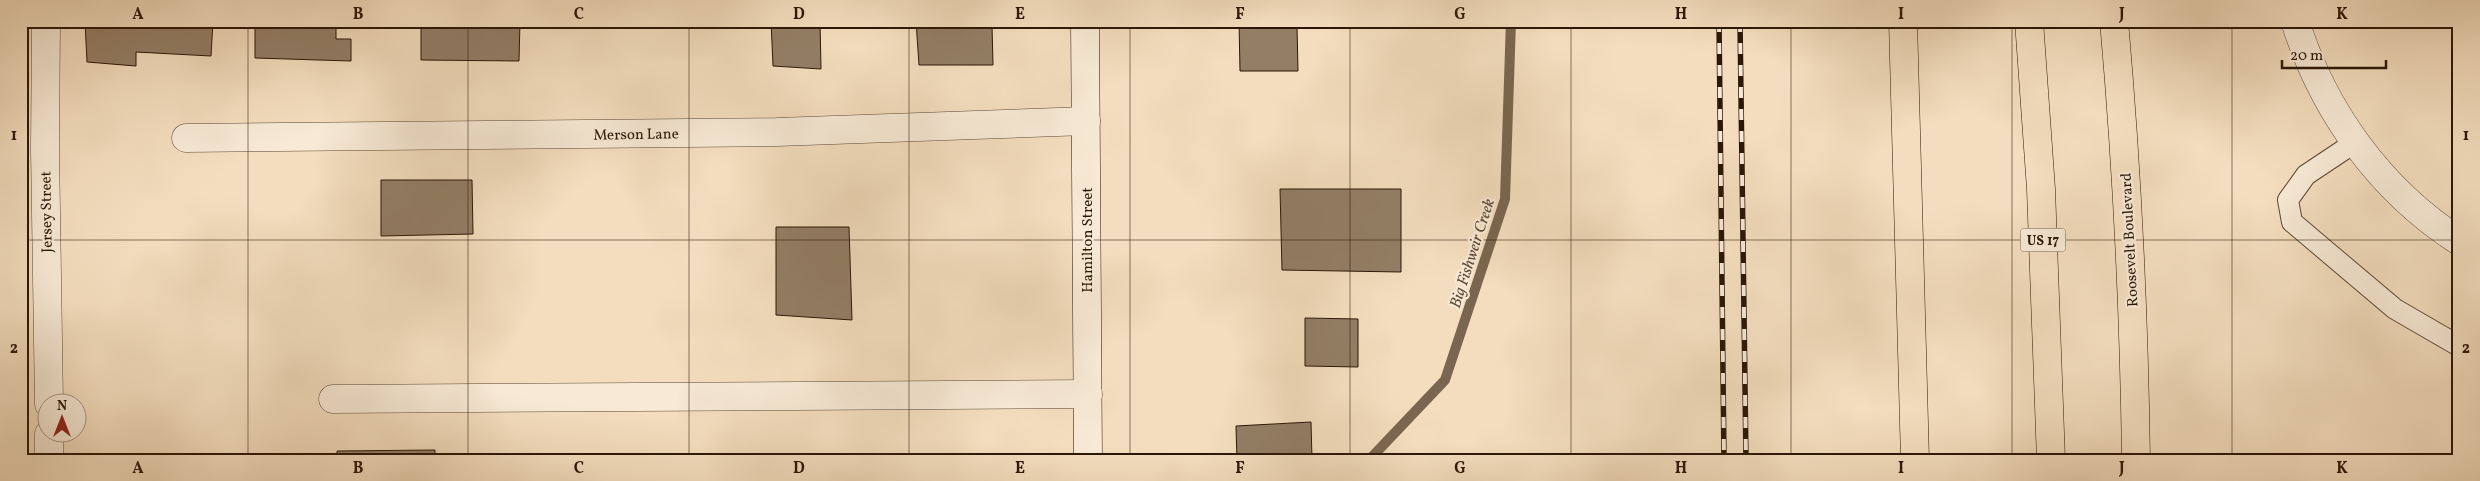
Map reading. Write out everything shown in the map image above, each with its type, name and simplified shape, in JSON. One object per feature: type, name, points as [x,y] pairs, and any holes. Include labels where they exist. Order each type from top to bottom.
[{"type":"highway","points":[[1903,21],[1915,460]]},
{"type":"highway","name":"US 17","points":[[2028,21],[2041,189],[2051,460]]},
{"type":"highway","name":"Roosevelt Boulevard","points":[[2114,21],[2127,182],[2135,357],[2136,460]]},
{"type":"street","name":"Jersey Street","points":[[46,21],[45,149],[49,394]]},
{"type":"street","name":"Hamilton Street","points":[[1085,21],[1088,460]]},
{"type":"street","points":[[2295,21],[2316,73],[2354,142],[2392,188],[2435,226],[2459,241]]},
{"type":"street","name":"Merson Lane","points":[[186,138],[777,132],[1086,121]]},
{"type":"street","points":[[333,399],[1088,394]]},
{"type":"street","points":[[49,444],[49,460]]},
{"type":"lane","points":[[2354,142],[2306,175],[2288,200],[2292,222],[2395,309],[2459,346]]},
{"type":"building","points":[[85,21],[213,21],[211,56],[136,52],[136,66],[87,62]]},
{"type":"building","points":[[255,21],[336,21],[336,39],[351,39],[351,61],[255,58]]},
{"type":"building","points":[[421,21],[520,21],[519,61],[421,60]]},
{"type":"building","points":[[771,21],[820,21],[821,69],[773,66]]},
{"type":"building","points":[[916,21],[943,21],[943,25],[992,25],[993,65],[919,65]]},
{"type":"building","points":[[1239,21],[1283,21],[1283,26],[1297,26],[1298,71],[1240,71]]},
{"type":"building","points":[[381,180],[472,180],[473,234],[381,236]]},
{"type":"building","points":[[1280,189],[1401,189],[1401,272],[1282,270]]},
{"type":"building","points":[[776,227],[849,227],[852,320],[776,315]]},
{"type":"building","points":[[1305,318],[1358,319],[1358,367],[1305,366]]},
{"type":"building","points":[[1311,422],[1312,460],[1237,460],[1236,426]]},
{"type":"building","points":[[435,450],[435,460],[337,460],[337,451]]},
{"type":"waterway","name":"Big Fishweir Creek","points":[[1369,460],[1445,380],[1505,199],[1511,21]]},
{"type":"railway","points":[[1719,21],[1724,460]]},
{"type":"railway","points":[[1740,21],[1746,460]]}]
